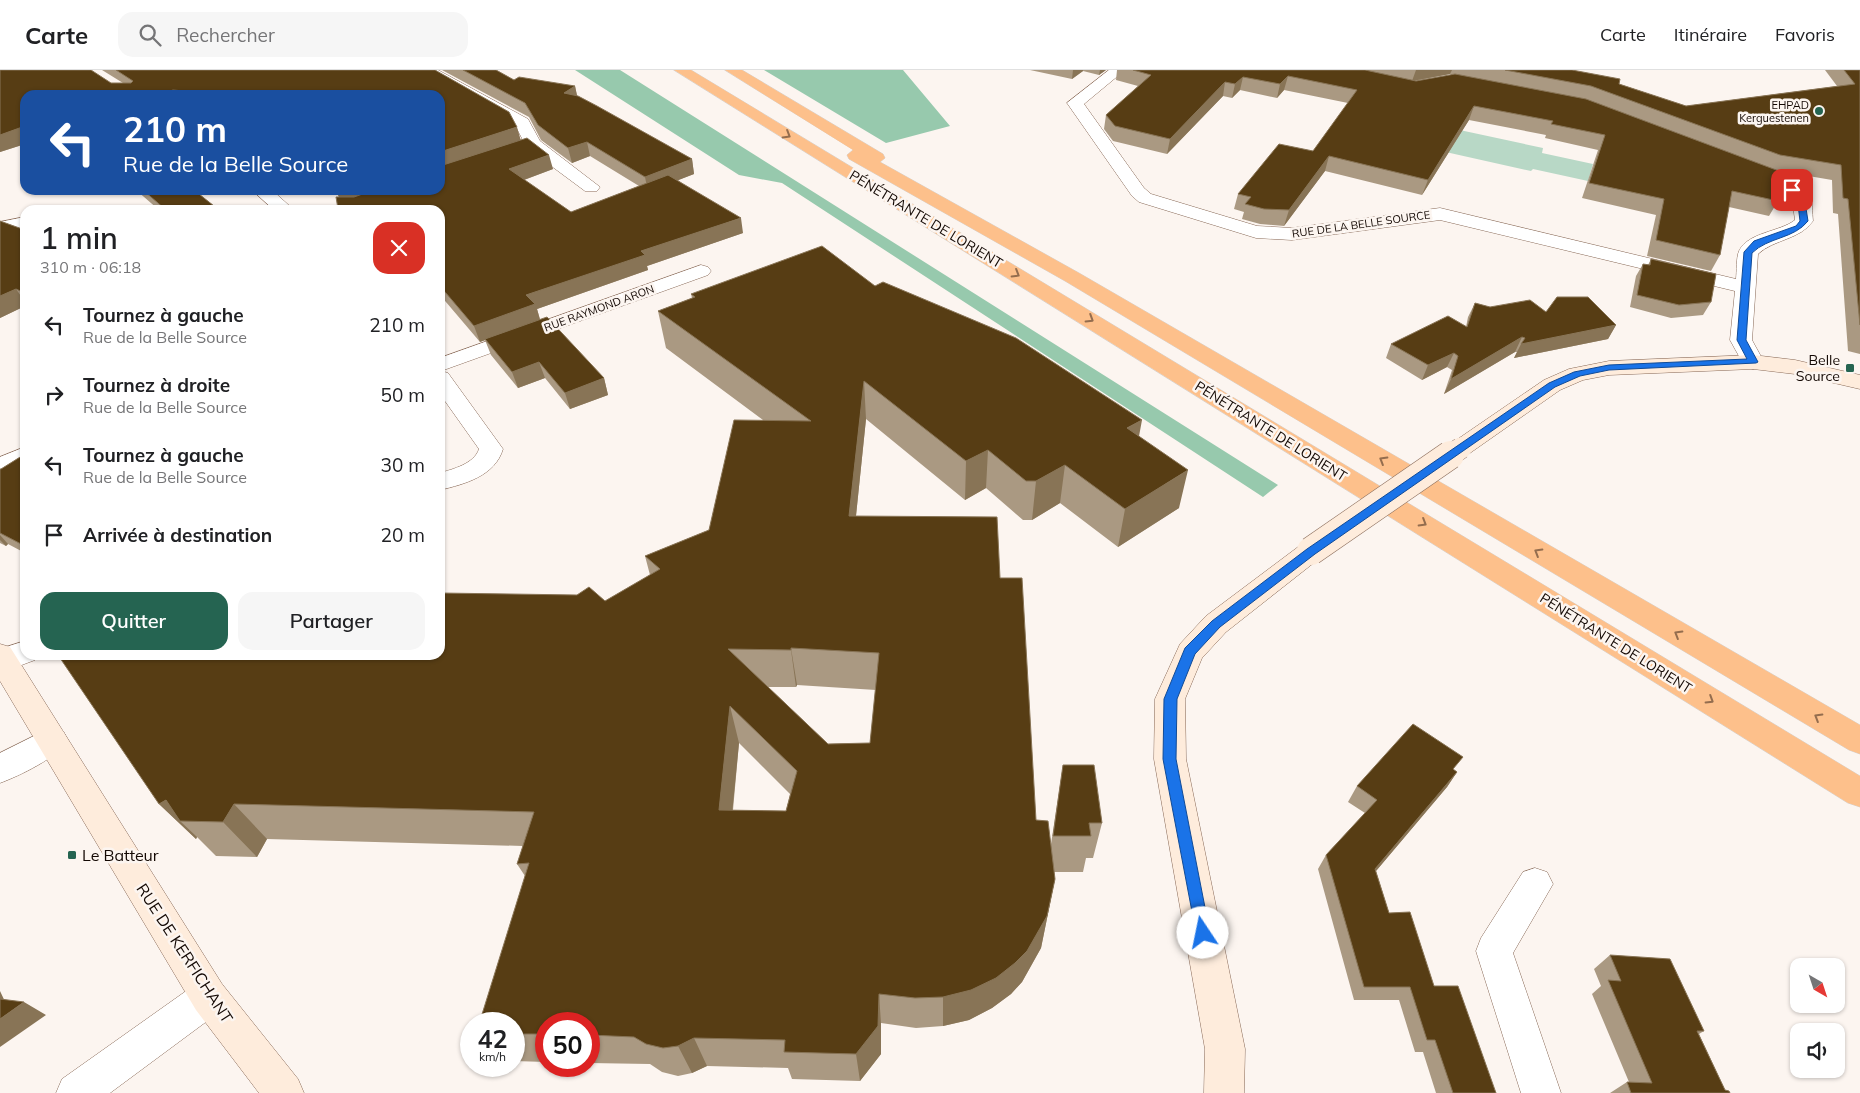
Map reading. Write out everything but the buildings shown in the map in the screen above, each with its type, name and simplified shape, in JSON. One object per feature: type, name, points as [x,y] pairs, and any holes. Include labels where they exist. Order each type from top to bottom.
[{"type":"highway","name":"PÉNÉTRANTE DE LORIENT","points":[[712,70],[943,205],[1072,277],[1860,741]]},
{"type":"highway","points":[[732,70],[970,212],[1072,277]]},
{"type":"highway","name":"PÉNÉTRANTE DE LORIENT","points":[[674,72],[745,110],[1057,299],[1860,793]]},
{"type":"main road","points":[[1224,1093],[1225,1049],[1170,759],[1170,699],[1190,652],[1216,624],[1311,551],[1552,385],[1577,374],[1609,368],[1753,362],[1794,367],[1860,382]]},
{"type":"main road","name":"RUE DE KERFICHANT","points":[[9,656],[52,740],[209,997],[284,1093]]},
{"type":"street","points":[[427,70],[522,122],[533,144],[591,187]]},
{"type":"street","name":"RUE DE LA BELLE SOURCE","points":[[1118,70],[1075,103],[1138,192],[1156,203],[1256,232],[1280,234],[1440,214],[1745,287]]},
{"type":"street","points":[[514,150],[533,144]]},
{"type":"street","points":[[1731,163],[1784,183],[1801,196],[1804,221],[1798,228],[1757,243],[1748,252],[1741,340],[1753,362]]},
{"type":"street","points":[[267,195],[279,205]]},
{"type":"street","points":[[0,228],[20,224]]},
{"type":"street","name":"RUE RAYMOND ARON","points":[[445,363],[701,271]]},
{"type":"street","points":[[445,385],[489,443],[490,455],[479,466],[445,480]]},
{"type":"street","points":[[0,466],[20,457]]},
{"type":"street","points":[[0,769],[52,740]]},
{"type":"street","points":[[1535,884],[1494,952],[1541,1093]]},
{"type":"street","points":[[76,1093],[209,997]]},
{"type":"green space","points":[[575,70],[620,70],[1278,485],[1263,497],[782,183],[739,175]]},
{"type":"green space","points":[[764,70],[903,70],[950,126],[886,143]]},
{"type":"green space","points":[[1455,129],[1543,148],[1542,153],[1593,164],[1588,181],[1533,169],[1531,171],[1401,142]]},
{"type":"place","name":"EHPAD Kerguestenen","points":[[1819,111]]},
{"type":"place","name":"Belle Source","points":[[1850,368]]},
{"type":"place","name":"Le Batteur","points":[[72,855]]},
{"type":"route","points":[[1203,933],[1170,759],[1170,699],[1190,652],[1216,624],[1311,551],[1552,385],[1577,374],[1609,368],[1753,362],[1741,340],[1748,252],[1757,243],[1798,228],[1804,221],[1801,196],[1792,190]]}]
